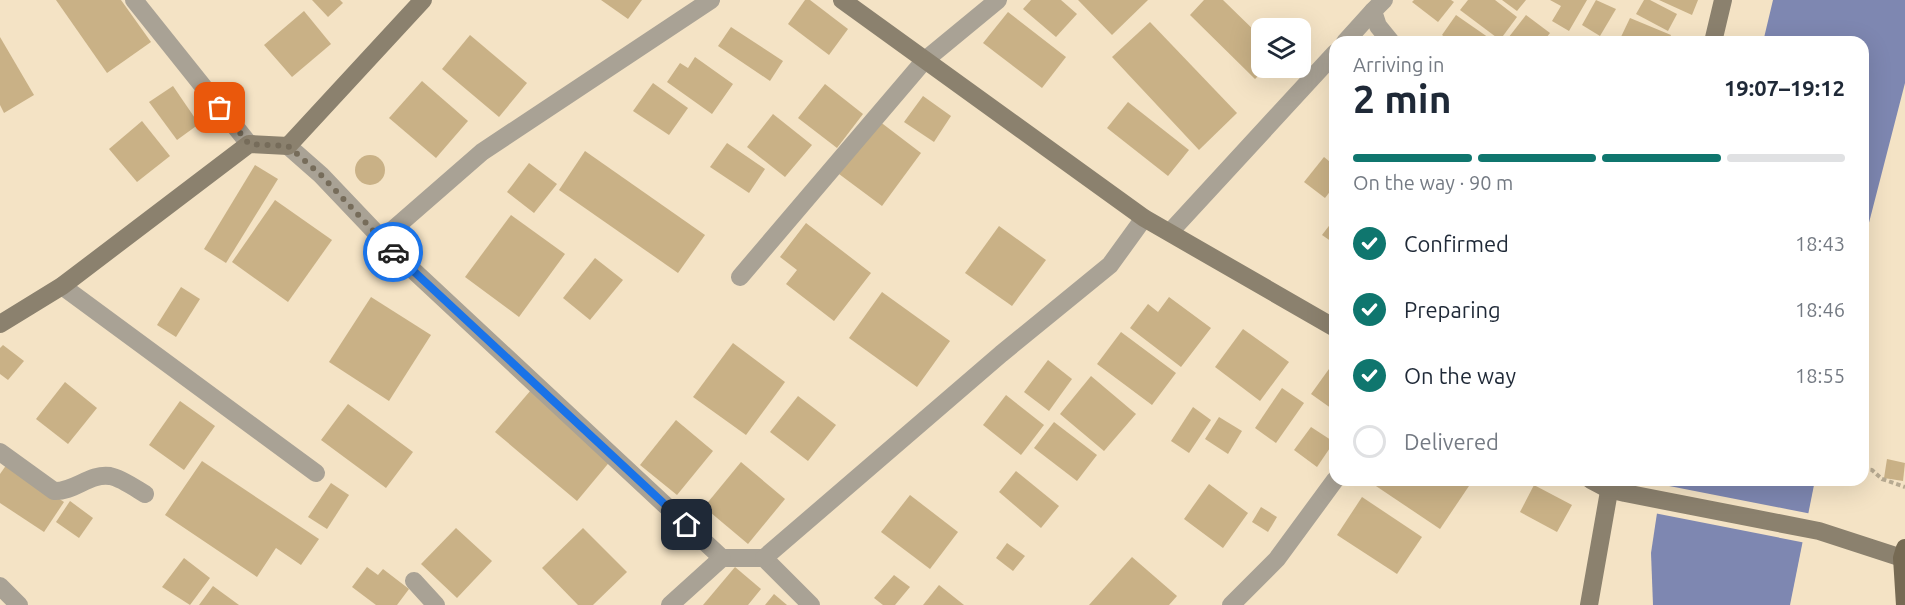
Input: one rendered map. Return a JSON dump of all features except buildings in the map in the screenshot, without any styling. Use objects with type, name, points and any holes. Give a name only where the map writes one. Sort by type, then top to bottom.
[{"type":"main road","points":[[0,324],[62,286],[249,144],[288,146],[423,0]]},
{"type":"main road","points":[[842,0],[1144,218],[1171,231],[1329,324]]},
{"type":"main road","points":[[1714,36],[1723,0]]},
{"type":"main road","points":[[1589,605],[1615,488],[1819,531],[1904,555],[1905,605]]},
{"type":"street","points":[[134,0],[249,144]]},
{"type":"street","points":[[381,240],[482,152],[711,0]]},
{"type":"street","points":[[740,277],[924,61],[998,0]]},
{"type":"street","points":[[1350,36],[1378,6]]},
{"type":"street","points":[[1378,6],[1378,26],[1386,36]]},
{"type":"street","points":[[1171,231],[1329,60]]},
{"type":"street","points":[[288,146],[321,175],[381,240],[722,558]]},
{"type":"street","points":[[670,605],[722,558],[764,558],[1001,354],[1110,265],[1144,218]]},
{"type":"street","points":[[62,286],[316,473]]},
{"type":"street","points":[[0,452],[54,491],[65,491],[99,476],[112,476],[145,494]]},
{"type":"street","points":[[1231,605],[1277,559],[1331,486]]},
{"type":"street","points":[[764,558],[811,605]]},
{"type":"street","points":[[414,581],[436,605]]},
{"type":"street","points":[[0,586],[19,605]]},
{"type":"path","points":[[1869,470],[1882,479],[1905,487]]},
{"type":"water","points":[[1773,0],[1905,0],[1905,83],[1869,223],[1869,36],[1764,36]]},
{"type":"water","points":[[1661,486],[1814,486],[1790,605],[1653,605],[1651,553]]},
{"type":"pier","points":[[1659,486],[1669,486],[1812,514],[1806,543],[1654,513]]},
{"type":"way so far","points":[[220,108],[249,144],[288,146],[321,175],[393,252]]},
{"type":"route","points":[[393,252],[687,525]]}]
